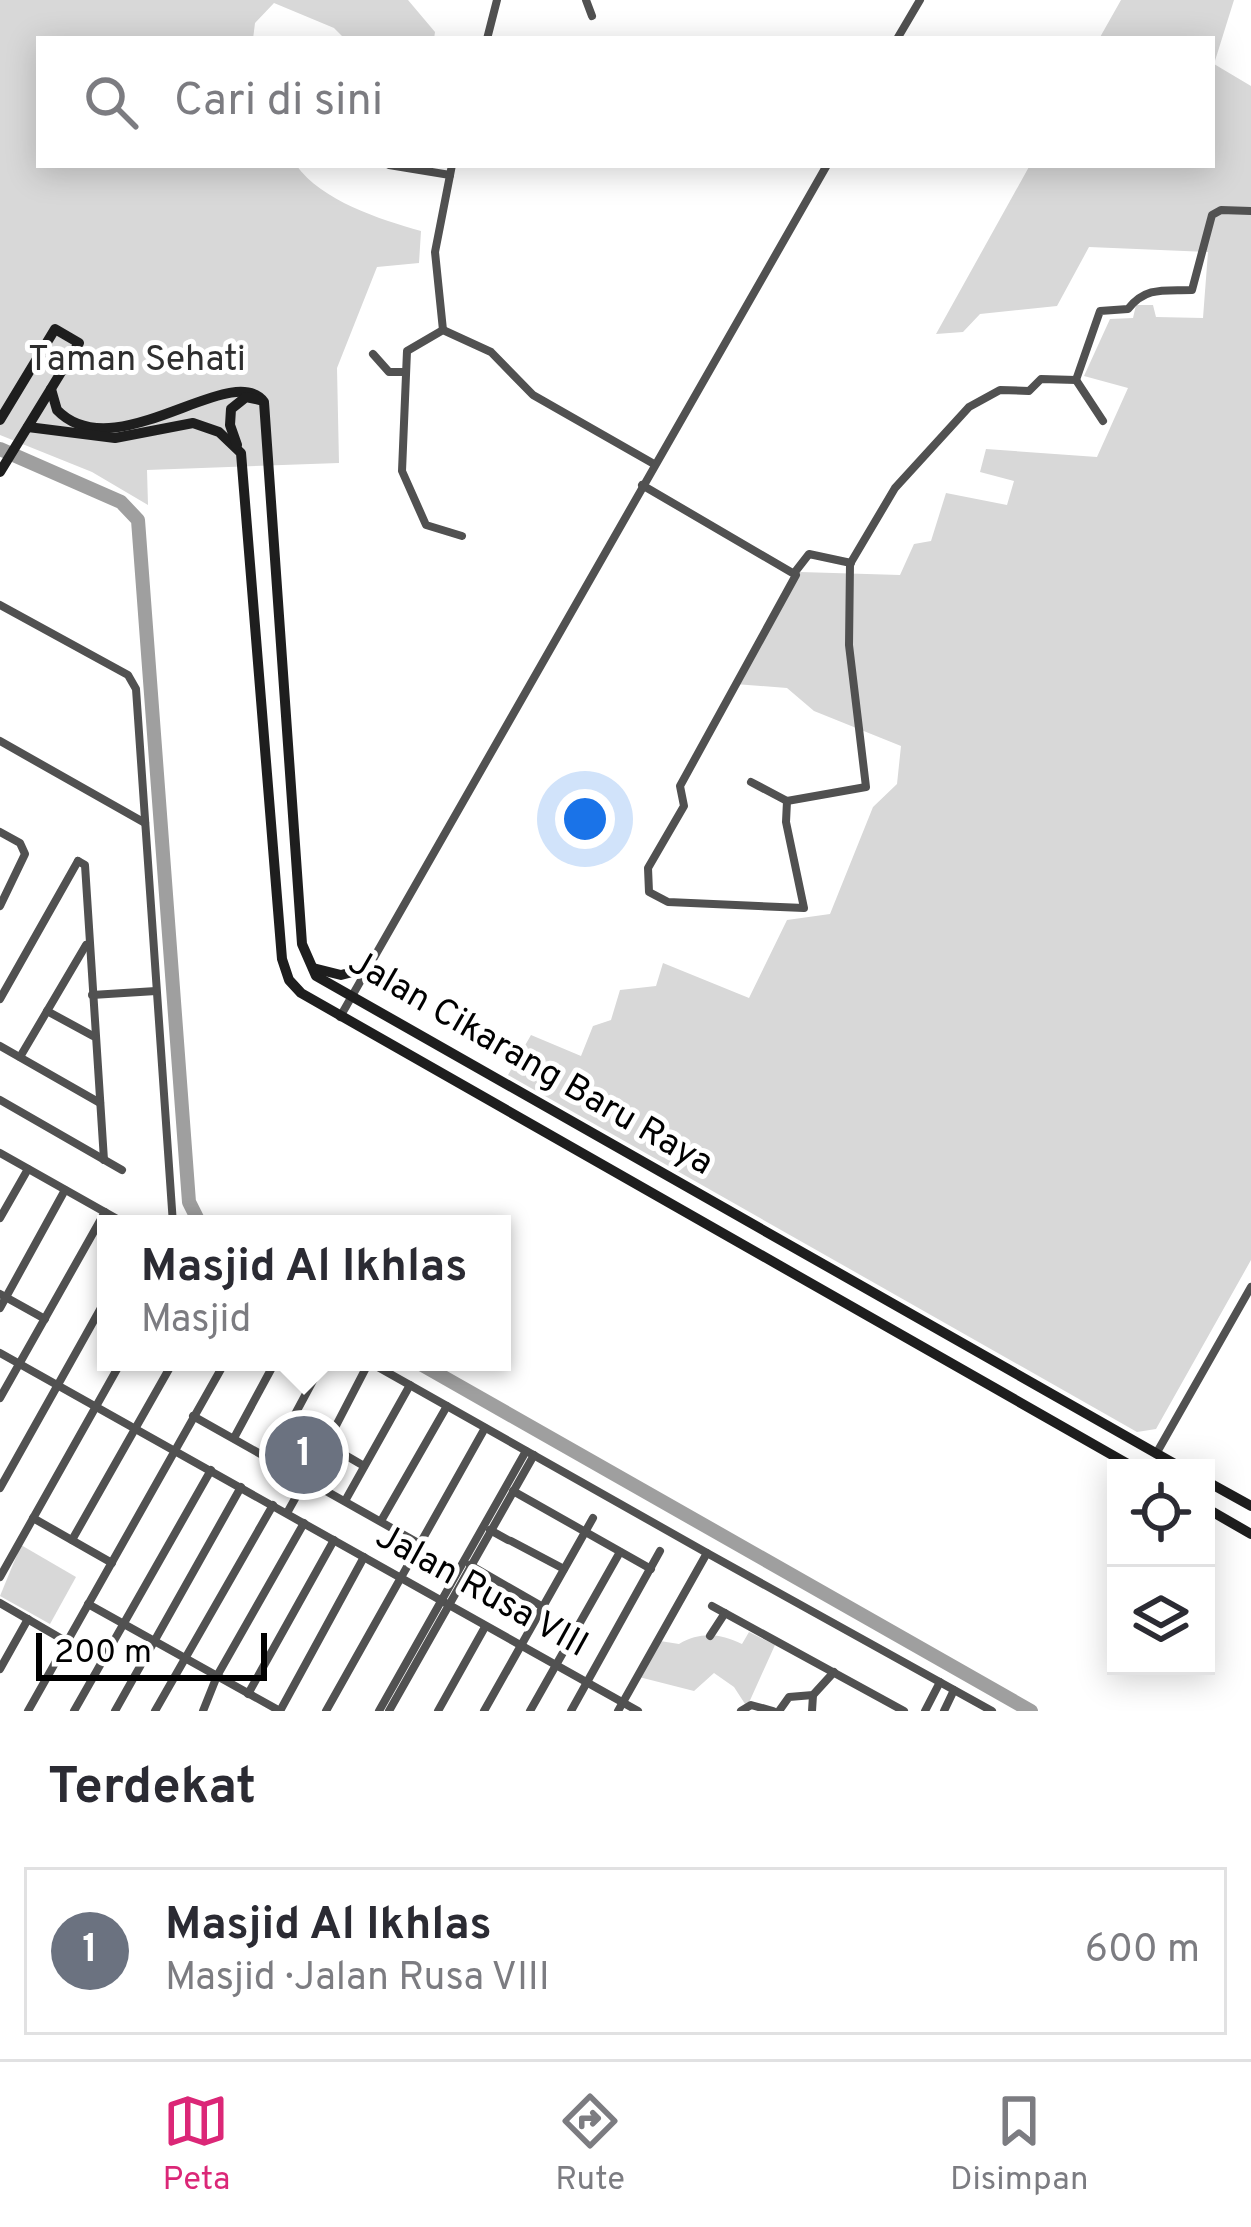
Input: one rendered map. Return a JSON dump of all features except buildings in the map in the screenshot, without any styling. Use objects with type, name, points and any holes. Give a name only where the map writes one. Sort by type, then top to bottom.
[{"type":"main road","points":[[0,472],[79,343],[55,328],[1,417]]},
{"type":"main road","points":[[51,389],[57,410],[84,427],[145,422],[235,388],[251,389],[264,402]]},
{"type":"main road","name":"Jalan Cikarang Baru Raya","points":[[1119,1459],[340,1017],[289,980],[282,959],[241,453],[230,425],[231,409],[246,397],[264,402],[302,944],[310,967],[323,983],[1165,1459]]},
{"type":"main road","points":[[25,432],[115,438],[193,423],[219,432],[241,453]]},
{"type":"main road","points":[[310,967],[341,975],[372,967]]},
{"type":"main road","points":[[913,1342],[922,1322]]},
{"type":"main road","points":[[1215,1486],[1251,1507]]},
{"type":"main road","points":[[1215,1513],[1251,1534]]},
{"type":"street","points":[[488,36],[497,0]]},
{"type":"street","points":[[586,0],[592,16]]},
{"type":"street","points":[[900,36],[920,0]]},
{"type":"street","points":[[340,1017],[824,168]]},
{"type":"street","points":[[443,330],[435,252],[451,170]]},
{"type":"street","points":[[1076,380],[1100,311],[1128,309],[1140,294],[1192,290],[1212,215],[1221,210],[1251,212]]},
{"type":"street","points":[[462,536],[426,525],[404,478],[404,372],[411,345],[443,330],[491,352],[533,395],[655,464]]},
{"type":"street","points":[[373,354],[388,372],[404,372]]},
{"type":"street","points":[[751,782],[787,801],[858,793],[866,787],[849,645],[850,563],[895,488],[969,407],[1000,390],[1029,391],[1042,379],[1076,380]]},
{"type":"street","points":[[1076,380],[1103,421]]},
{"type":"street","points":[[642,484],[796,572]]},
{"type":"street","points":[[787,801],[804,908],[685,904],[649,892],[648,868],[684,806],[680,786],[796,572],[809,554],[850,563]]},
{"type":"street","points":[[0,604],[134,681],[172,1215]]},
{"type":"street","points":[[0,741],[145,823]]},
{"type":"street","points":[[0,832],[20,843],[25,854],[0,907]]},
{"type":"street","points":[[0,1000],[80,860],[104,1160]]},
{"type":"street","points":[[20,1058],[88,942]]},
{"type":"street","points":[[92,995],[156,991]]},
{"type":"street","points":[[47,1011],[95,1036]]},
{"type":"street","points":[[0,1046],[100,1103]]},
{"type":"street","points":[[0,1100],[122,1170]]},
{"type":"street","points":[[0,1153],[110,1215]]},
{"type":"street","points":[[0,1219],[28,1169]]},
{"type":"street","points":[[0,1308],[65,1190]]},
{"type":"street","points":[[0,1399],[97,1226]]},
{"type":"street","points":[[1156,1454],[1251,1287]]},
{"type":"street","points":[[3,1296],[45,1319]]},
{"type":"street","points":[[0,1488],[97,1314]]},
{"type":"street","name":"Jalan Rusa VIII","points":[[0,1353],[587,1683],[620,1706],[638,1711]]},
{"type":"street","points":[[0,1577],[116,1371]]},
{"type":"street","points":[[72,1540],[168,1371]]},
{"type":"street","points":[[28,1711],[220,1371]]},
{"type":"street","points":[[233,1438],[270,1371]]},
{"type":"street","points":[[271,1459],[318,1371]]},
{"type":"street","points":[[326,1445],[364,1371]]},
{"type":"street","points":[[385,1371],[992,1711]]},
{"type":"street","points":[[344,1501],[410,1385]]},
{"type":"street","points":[[381,1522],[447,1406]]},
{"type":"street","points":[[194,1416],[420,1544]]},
{"type":"street","points":[[290,1423],[364,1466]]},
{"type":"street","points":[[326,1711],[485,1428]]},
{"type":"street","points":[[388,1711],[443,1602],[470,1565],[530,1453]]},
{"type":"street","points":[[379,1711],[530,1453]]},
{"type":"street","points":[[74,1711],[211,1470]]},
{"type":"street","points":[[287,1514],[307,1479]]},
{"type":"street","points":[[115,1711],[241,1487]]},
{"type":"street","points":[[513,1491],[651,1569]]},
{"type":"street","points":[[484,1711],[606,1496]]},
{"type":"street","points":[[155,1711],[273,1505]]},
{"type":"street","points":[[33,1517],[112,1563]]},
{"type":"street","points":[[203,1711],[217,1676],[304,1523]]},
{"type":"street","points":[[490,1530],[565,1569]]},
{"type":"street","points":[[248,1694],[334,1540]]},
{"type":"street","points":[[530,1711],[620,1552]]},
{"type":"street","points":[[571,1711],[660,1552]]},
{"type":"street","points":[[620,1706],[707,1553]]},
{"type":"street","points":[[0,1554],[10,1559]]},
{"type":"street","points":[[88,1604],[280,1711],[364,1557]]},
{"type":"street","points":[[470,1565],[543,1607]]},
{"type":"street","points":[[0,1604],[67,1642]]},
{"type":"street","points":[[712,1606],[834,1672],[887,1707],[904,1711]]},
{"type":"street","points":[[710,1636],[725,1613]]},
{"type":"street","points":[[0,1669],[28,1619]]},
{"type":"street","points":[[438,1711],[485,1627]]},
{"type":"street","points":[[812,1711],[813,1695],[834,1672]]},
{"type":"street","points":[[925,1711],[940,1682]]},
{"type":"street","points":[[944,1711],[954,1690]]},
{"type":"street","points":[[742,1711],[751,1705],[776,1711],[789,1696],[813,1695]]},
{"type":"green space","name":"Taman Sehati","points":[[0,0],[408,0],[434,36],[342,36],[334,28],[274,3],[255,23],[253,36],[36,36],[36,168],[299,168],[336,199],[421,231],[419,263],[377,267],[337,368],[339,463],[147,470],[148,505],[92,472],[0,435]]},
{"type":"green space","points":[[1121,0],[1234,0],[1215,61],[1215,36],[1101,36]]},
{"type":"green space","points":[[1215,65],[1251,86],[1251,1260],[1156,1429],[1137,1432],[508,1075],[531,1035],[581,1056],[593,1026],[611,1020],[620,990],[656,986],[663,963],[749,998],[787,920],[830,914],[873,807],[897,784],[901,746],[814,711],[787,688],[735,684],[800,572],[900,575],[914,544],[931,541],[946,493],[1007,505],[1014,481],[980,472],[986,449],[1097,457],[1128,388],[1084,376],[1110,319],[1133,318],[1136,305],[1153,305],[1156,317],[1203,318],[1208,252],[1089,247],[1057,306],[980,314],[963,332],[936,334],[1028,168],[1215,168]]},
{"type":"green space","points":[[21,1545],[76,1577],[50,1624],[0,1596]]},
{"type":"green space","points":[[749,1632],[775,1645],[747,1707],[734,1687],[714,1673],[694,1691],[639,1677],[660,1641],[679,1644],[710,1635],[742,1644]]},
{"type":"waterway","points":[[0,449],[121,502],[138,520],[189,1202],[196,1215]]},
{"type":"waterway","points":[[433,1371],[1031,1711]]},
{"type":"place","name":"Masjid Al Ikhlas","points":[[304,1455]]}]
